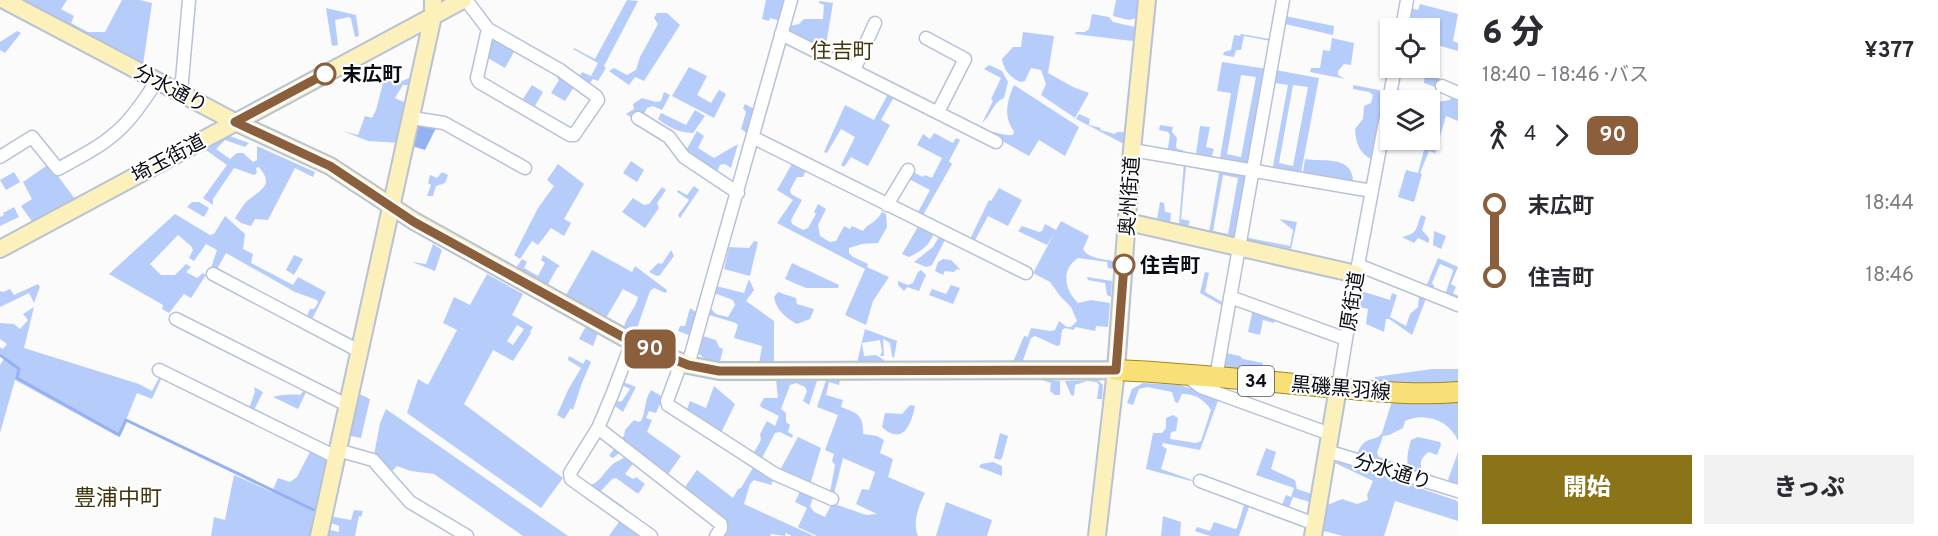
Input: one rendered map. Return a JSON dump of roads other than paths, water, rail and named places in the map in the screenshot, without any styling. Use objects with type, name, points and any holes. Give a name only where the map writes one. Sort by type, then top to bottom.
[{"type":"main road","name":"黒磯黒羽線","points":[[1116,370],[1396,393],[1458,392]]},
{"type":"street","points":[[181,92],[189,0]]},
{"type":"street","points":[[464,0],[488,29],[560,70],[596,96],[598,100],[574,135],[570,135],[479,82],[477,78],[488,29]]},
{"type":"street","name":"埼玉街道","points":[[0,249],[235,122],[433,8],[464,0]]},
{"type":"street","points":[[791,0],[738,193],[685,364],[667,401],[668,405],[775,474],[832,499]]},
{"type":"street","name":"奥州街道","points":[[1097,536],[1116,370],[1132,150],[1147,0]]},
{"type":"street","points":[[1216,377],[1283,0]]},
{"type":"street","points":[[1404,18],[1407,0]]},
{"type":"street","name":"分水通り","points":[[9,1],[235,122],[330,166],[390,207],[449,242],[632,342],[685,364],[719,371],[1116,370]]},
{"type":"street","points":[[319,536],[390,207],[412,118],[433,8]]},
{"type":"street","points":[[855,70],[874,23]]},
{"type":"street","points":[[781,34],[996,142]]},
{"type":"street","points":[[926,38],[965,59],[938,112]]},
{"type":"street","name":"原街道","points":[[1314,530],[1357,270],[1393,78]]},
{"type":"street","points":[[0,157],[32,136],[58,169],[97,148],[126,124],[158,80]]},
{"type":"street","points":[[1442,86],[1458,93]]},
{"type":"street","points":[[412,118],[444,123],[525,168]]},
{"type":"street","points":[[638,118],[669,137],[684,156],[738,193]]},
{"type":"street","points":[[754,138],[1026,273]]},
{"type":"street","points":[[1132,150],[1372,191]]},
{"type":"street","points":[[887,205],[908,170]]},
{"type":"street","points":[[1128,222],[1357,270],[1458,304]]},
{"type":"street","points":[[213,274],[359,351]]},
{"type":"street","points":[[1230,297],[1346,339]]},
{"type":"street","points":[[176,320],[347,405]]},
{"type":"street","points":[[632,342],[598,428],[570,473],[571,479],[651,536]]},
{"type":"street","points":[[159,370],[336,454],[373,460],[410,502],[467,536]]},
{"type":"street","points":[[1183,374],[1201,387],[1330,434]]},
{"type":"street","points":[[598,428],[721,524],[721,529],[716,536]]},
{"type":"street","name":"分水通り","points":[[1327,451],[1458,491]]},
{"type":"street","points":[[1200,481],[1314,530]]},
{"type":"waterway","points":[[0,355],[19,369],[17,378],[119,435],[126,420],[316,511]]},
{"type":"place","name":"末広町","points":[[325,74]]},
{"type":"place","name":"住吉町","points":[[1124,265]]},
{"type":"district","name":"住吉町","points":[[842,51]]},
{"type":"district","name":"豊浦中町","points":[[118,497]]}]
